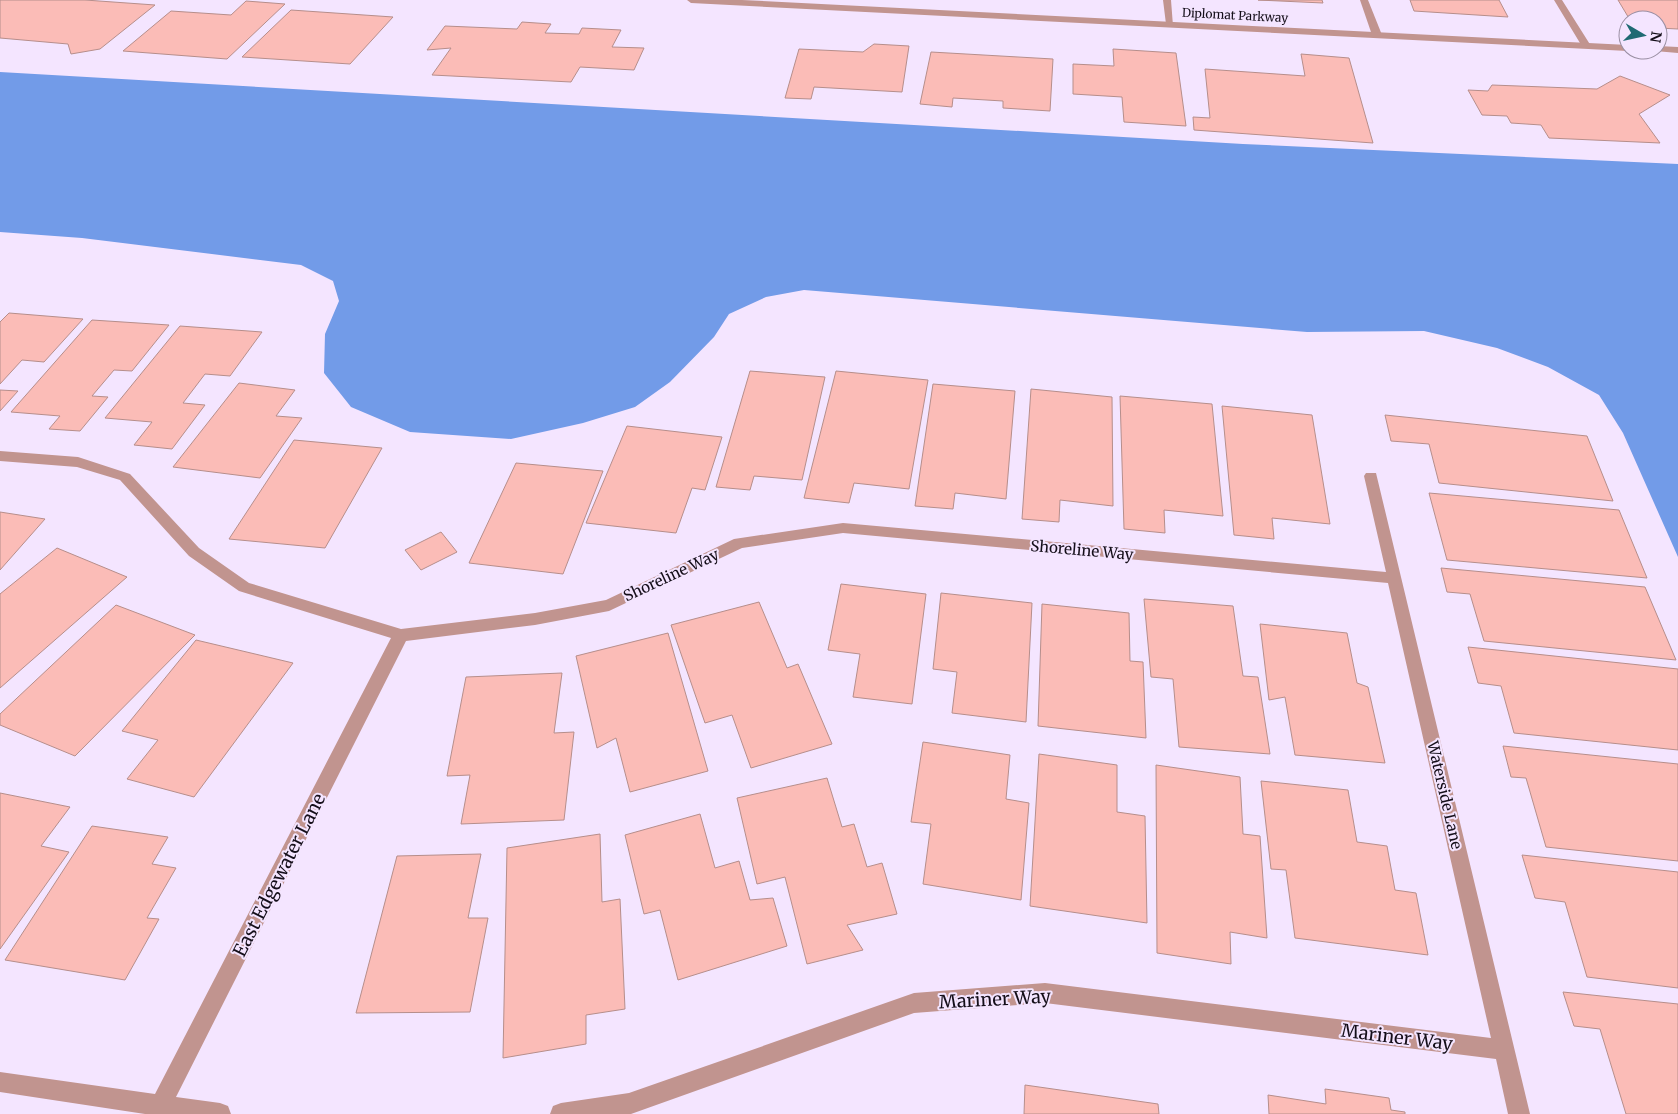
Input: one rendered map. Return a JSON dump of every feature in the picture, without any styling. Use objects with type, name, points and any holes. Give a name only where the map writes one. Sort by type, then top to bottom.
[{"type":"street","name":"Diplomat Parkway","points":[[691,0],[1618,48]]},
{"type":"street","points":[[1167,0],[1170,24]]},
{"type":"street","points":[[1364,0],[1377,35]]},
{"type":"street","points":[[1558,0],[1586,46]]},
{"type":"street","name":"Shoreline Way","points":[[0,456],[78,462],[125,477],[194,552],[244,587],[401,635],[535,619],[610,605],[739,543],[843,528],[1394,578]]},
{"type":"street","name":"Waterside Lane","points":[[1371,476],[1519,1114]]},
{"type":"street","name":"East Edgewater Lane","points":[[158,1110],[401,635]]},
{"type":"street","name":"Mariner Way","points":[[561,1114],[629,1104],[914,1003],[1036,994],[1504,1050]]},
{"type":"street","points":[[0,1082],[158,1110],[220,1114]]},
{"type":"water","points":[[0,72],[1243,144],[1678,164],[1678,557],[1623,433],[1599,395],[1548,367],[1497,348],[1424,331],[1307,332],[804,290],[766,297],[729,314],[714,337],[670,382],[635,407],[583,423],[511,439],[410,432],[351,407],[324,373],[325,334],[339,301],[333,281],[301,265],[82,238],[0,232]]},
{"type":"building","points":[[0,0],[85,0],[155,5],[100,49],[71,54],[68,44],[0,38]]},
{"type":"building","points":[[1258,0],[1322,0],[1323,3]]},
{"type":"building","points":[[1410,0],[1499,0],[1508,17],[1414,11]]},
{"type":"building","points":[[1618,0],[1678,0],[1678,29],[1668,28],[1668,10],[1624,10]]},
{"type":"building","points":[[246,1],[285,4],[227,59],[123,51],[171,11],[231,15]]},
{"type":"building","points":[[291,10],[393,17],[350,64],[242,57]]},
{"type":"building","points":[[522,22],[551,24],[545,33],[579,34],[582,28],[621,30],[612,47],[644,48],[634,70],[580,67],[571,82],[432,75],[451,48],[427,50],[445,26],[517,29]]},
{"type":"building","points":[[874,44],[909,46],[902,92],[814,87],[811,99],[785,98],[799,49],[863,52]]},
{"type":"building","points":[[1113,49],[1176,53],[1186,126],[1124,122],[1122,97],[1073,94],[1073,64],[1114,66]]},
{"type":"building","points":[[931,52],[1053,59],[1050,111],[1003,108],[1003,101],[953,98],[952,107],[920,104]]},
{"type":"building","points":[[1301,54],[1349,58],[1373,143],[1194,130],[1193,117],[1210,118],[1205,69],[1305,76]]},
{"type":"building","points":[[1620,76],[1670,95],[1639,114],[1660,143],[1549,138],[1541,125],[1511,123],[1507,116],[1482,115],[1468,90],[1488,91],[1492,85],[1597,89]]},
{"type":"building","points":[[9,313],[83,319],[44,362],[22,360],[0,384],[0,322]]},
{"type":"building","points":[[92,320],[169,325],[132,371],[114,370],[92,396],[108,397],[80,431],[49,429],[60,416],[11,412]]},
{"type":"building","points":[[180,326],[262,332],[230,376],[205,374],[183,403],[205,405],[172,449],[134,445],[152,422],[105,418]]},
{"type":"building","points":[[750,371],[825,377],[802,480],[754,476],[750,490],[716,487]]},
{"type":"building","points":[[836,371],[928,380],[909,489],[854,483],[849,503],[804,498]]},
{"type":"building","points":[[239,383],[295,390],[276,416],[302,418],[260,478],[173,467]]},
{"type":"building","points":[[933,384],[1015,391],[1006,499],[955,493],[953,509],[915,506]]},
{"type":"building","points":[[1031,389],[1112,397],[1113,506],[1060,500],[1059,522],[1022,519]]},
{"type":"building","points":[[0,390],[18,391],[0,411]]},
{"type":"building","points":[[1120,396],[1212,404],[1223,516],[1164,510],[1165,533],[1124,529]]},
{"type":"building","points":[[1222,406],[1312,415],[1330,524],[1272,518],[1274,539],[1234,535]]},
{"type":"building","points":[[1385,415],[1587,436],[1613,501],[1439,483],[1429,444],[1391,441]]},
{"type":"building","points":[[627,426],[722,437],[705,490],[692,488],[676,533],[586,523]]},
{"type":"building","points":[[294,440],[382,448],[325,548],[229,539]]},
{"type":"building","points":[[516,463],[603,471],[563,574],[469,563]]},
{"type":"building","points":[[1429,493],[1619,510],[1647,578],[1447,560]]},
{"type":"building","points":[[0,512],[45,519],[0,570]]},
{"type":"building","points":[[441,532],[457,552],[421,570],[405,550]]},
{"type":"building","points":[[57,548],[127,577],[0,688],[0,594]]},
{"type":"building","points":[[1441,568],[1645,587],[1676,660],[1484,641],[1470,594],[1447,592]]},
{"type":"building","points":[[841,584],[926,594],[912,704],[853,697],[860,654],[828,650]]},
{"type":"building","points":[[941,593],[1032,603],[1026,722],[952,713],[957,672],[933,669]]},
{"type":"building","points":[[1144,599],[1233,606],[1243,676],[1258,677],[1270,754],[1179,747],[1173,679],[1151,677]]},
{"type":"building","points":[[759,602],[787,668],[798,664],[832,744],[751,768],[732,715],[705,723],[671,625]]},
{"type":"building","points":[[1042,604],[1129,613],[1130,661],[1143,662],[1146,738],[1038,726]]},
{"type":"building","points":[[116,605],[195,635],[75,756],[0,725],[0,714]]},
{"type":"building","points":[[1260,624],[1347,633],[1357,683],[1368,687],[1385,763],[1295,755],[1285,697],[1269,700]]},
{"type":"building","points":[[668,633],[708,771],[630,792],[616,738],[597,748],[576,656]]},
{"type":"building","points":[[196,640],[293,663],[194,797],[127,779],[158,740],[122,731]]},
{"type":"building","points":[[1468,647],[1678,669],[1678,750],[1514,733],[1501,686],[1478,683]]},
{"type":"building","points":[[562,673],[554,733],[574,732],[564,820],[461,824],[470,775],[447,776],[466,677]]},
{"type":"building","points":[[923,742],[1010,755],[1006,799],[1029,803],[1021,900],[923,884],[931,824],[911,822]]},
{"type":"building","points":[[1503,746],[1678,764],[1678,861],[1546,847],[1526,778],[1511,777]]},
{"type":"building","points":[[1039,754],[1117,765],[1117,812],[1145,816],[1147,923],[1030,906]]},
{"type":"building","points":[[1156,765],[1240,777],[1243,834],[1260,836],[1267,938],[1230,932],[1231,964],[1157,953]]},
{"type":"building","points":[[827,778],[842,827],[854,824],[867,867],[882,863],[897,914],[847,925],[863,950],[807,964],[785,877],[757,884],[737,798]]},
{"type":"building","points":[[1261,781],[1348,790],[1357,842],[1387,846],[1395,890],[1416,893],[1428,955],[1295,938],[1286,870],[1271,869]]},
{"type":"building","points":[[0,793],[70,807],[41,846],[69,852],[0,949]]},
{"type":"building","points":[[700,814],[715,868],[739,861],[750,900],[773,898],[787,946],[678,980],[660,910],[644,914],[625,835]]},
{"type":"building","points":[[92,826],[168,837],[152,864],[176,868],[147,918],[159,919],[125,980],[5,960]]},
{"type":"building","points":[[600,834],[602,902],[620,899],[625,1009],[586,1015],[586,1044],[503,1058],[507,848]]},
{"type":"building","points":[[481,854],[468,918],[488,918],[470,1012],[356,1013],[397,856]]},
{"type":"building","points":[[1522,855],[1678,872],[1678,988],[1587,977],[1565,902],[1535,898]]},
{"type":"building","points":[[1563,992],[1678,1004],[1678,1114],[1626,1114],[1600,1029],[1574,1026]]},
{"type":"building","points":[[1025,1085],[1158,1104],[1159,1114],[1024,1114]]},
{"type":"building","points":[[1325,1089],[1389,1098],[1391,1110],[1405,1112],[1405,1114],[1269,1114],[1268,1095],[1326,1104]]}]
